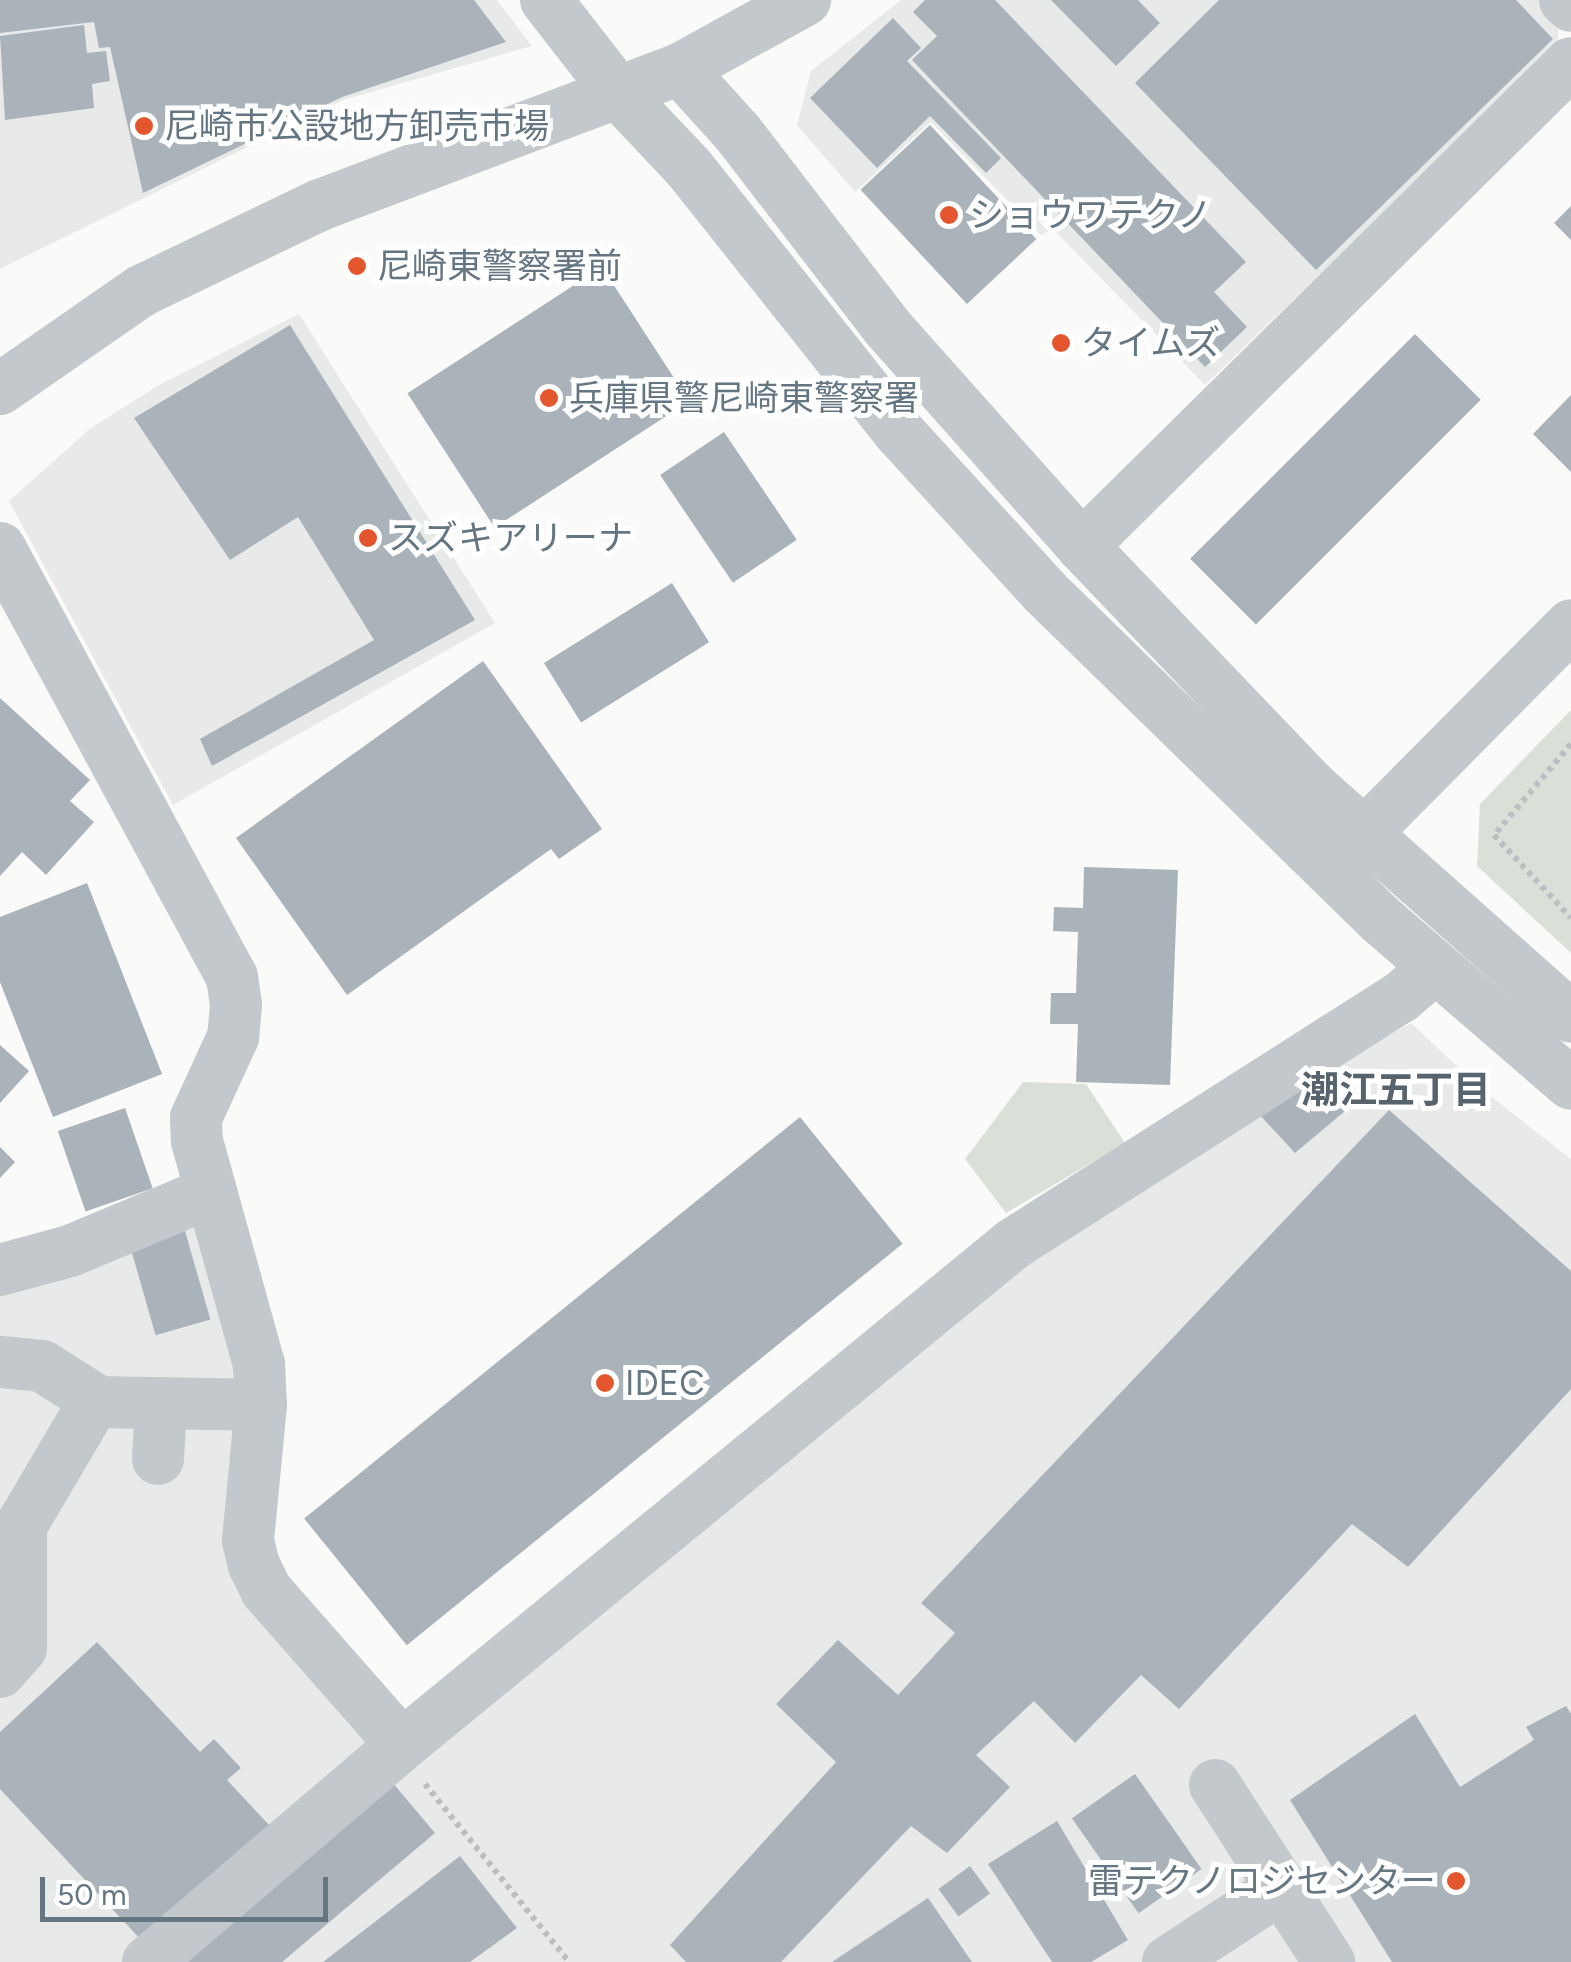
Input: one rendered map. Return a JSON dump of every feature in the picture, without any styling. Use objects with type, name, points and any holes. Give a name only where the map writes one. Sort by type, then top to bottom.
[{"type":"street","points":[[546,0],[620,95],[689,168],[899,432],[1045,592],[1329,870],[1435,968],[1571,1084]]},
{"type":"street","points":[[0,390],[141,291],[320,205],[559,112],[620,95],[680,68],[805,0]]},
{"type":"street","points":[[1565,0],[1571,6]]},
{"type":"street","points":[[1082,546],[1571,63]]},
{"type":"street","points":[[680,68],[737,132],[887,328],[1082,546],[1310,785],[1571,1018]]},
{"type":"street","points":[[0,548],[232,978],[236,1005],[232,1036],[196,1118],[197,1141],[259,1364],[261,1405],[248,1540],[266,1590],[400,1747]]},
{"type":"street","points":[[1329,870],[1571,625]]},
{"type":"street","points":[[148,1962],[400,1747],[1013,1244],[1401,997],[1435,968]]},
{"type":"street","points":[[0,1270],[70,1251],[212,1192]]},
{"type":"street","points":[[0,1362],[42,1366],[99,1402]]},
{"type":"street","points":[[0,1672],[22,1648],[21,1526],[94,1402],[261,1405]]},
{"type":"street","points":[[158,1459],[162,1404]]},
{"type":"street","points":[[1215,1785],[1328,1962]]},
{"type":"street","points":[[1168,1962],[1281,1888]]},
{"type":"path","points":[[1571,744],[1494,835],[1571,918]]},
{"type":"path","points":[[400,1747],[569,1962]]},
{"type":"shaded area","name":"尼崎市公設地方卸売市場","points":[[0,0],[497,0],[532,46],[343,100],[0,269]]},
{"type":"shaded area","points":[[901,0],[1541,0],[1559,18],[1558,45],[1205,385],[1053,229],[1041,235],[931,122],[855,192],[797,125],[811,71]]},
{"type":"shaded area","points":[[299,314],[495,623],[173,805],[9,501],[91,428],[159,385]]},
{"type":"shaded area","points":[[1571,710],[1571,953],[1477,866],[1480,804]]},
{"type":"shaded area","points":[[1411,1023],[1479,1087],[1571,1159],[1571,1962],[0,1962],[0,1270],[211,1192],[259,1364],[248,1540],[402,1744],[1013,1244]]},
{"type":"shaded area","points":[[1023,1082],[1086,1084],[1125,1143],[1006,1213],[965,1159]]},
{"type":"building","name":"尼崎市公設地方卸売市場","points":[[0,0],[474,0],[506,42],[342,97],[143,193],[110,47],[99,48],[94,22],[0,33]]},
{"type":"building","points":[[925,0],[995,0],[1246,262],[1214,292],[1247,327],[1205,367],[912,60],[937,36],[913,12]]},
{"type":"building","points":[[1051,0],[1138,0],[1160,23],[1116,66]]},
{"type":"building","points":[[1219,0],[1516,0],[1553,39],[1316,270],[1135,83]]},
{"type":"building","points":[[893,18],[921,48],[907,61],[1001,158],[986,173],[930,116],[877,168],[810,98]]},
{"type":"building","points":[[84,25],[87,53],[106,51],[110,81],[92,84],[94,108],[5,120],[0,36]]},
{"type":"building","name":"ショウワテクノ","points":[[930,125],[1036,239],[967,304],[861,190]]},
{"type":"building","points":[[1571,206],[1571,240],[1554,223]]},
{"type":"building","name":"兵庫県警尼崎東警察署","points":[[602,267],[689,401],[495,528],[407,393]]},
{"type":"building","name":"スズキアリーナ","points":[[290,325],[475,620],[212,766],[200,739],[374,640],[298,517],[230,560],[134,418]]},
{"type":"building","points":[[1415,334],[1481,400],[1256,625],[1190,559]]},
{"type":"building","points":[[1571,395],[1571,472],[1533,434]]},
{"type":"building","points":[[724,432],[797,540],[733,583],[660,475]]},
{"type":"building","points":[[672,583],[709,642],[581,722],[544,663]]},
{"type":"building","points":[[483,661],[602,829],[559,859],[551,849],[347,995],[236,838]]},
{"type":"building","points":[[0,698],[90,780],[70,801],[94,822],[46,875],[22,852],[0,876]]},
{"type":"building","points":[[1084,867],[1178,870],[1170,1085],[1076,1082],[1078,1024],[1050,1024],[1051,993],[1076,993],[1078,932],[1053,931],[1054,907],[1083,908]]},
{"type":"building","points":[[87,883],[162,1074],[53,1117],[0,982],[0,917]]},
{"type":"building","points":[[0,1045],[29,1071],[0,1103]]},
{"type":"building","points":[[1321,1069],[1351,1106],[1295,1153],[1256,1111]]},
{"type":"building","points":[[125,1108],[153,1188],[86,1211],[58,1131]]},
{"type":"building","points":[[1389,1110],[1571,1271],[1571,1389],[1408,1567],[1352,1524],[1179,1709],[1141,1675],[1075,1743],[1034,1701],[976,1755],[1010,1787],[947,1853],[911,1826],[781,1962],[686,1962],[670,1945],[836,1762],[776,1704],[838,1640],[898,1695],[955,1633],[921,1603]]},
{"type":"building","name":"IDEC","points":[[800,1117],[903,1244],[407,1645],[304,1519]]},
{"type":"building","points":[[0,1147],[15,1162],[0,1178]]},
{"type":"building","points":[[185,1231],[210,1319],[156,1335],[130,1247]]},
{"type":"building","points":[[97,1642],[200,1752],[214,1739],[241,1768],[227,1780],[270,1826],[144,1943],[0,1789],[0,1732]]},
{"type":"building","name":"雷テクノロジセンター","points":[[1566,1706],[1571,1714],[1571,1962],[1392,1962],[1290,1800],[1415,1714],[1460,1787],[1534,1740],[1526,1727]]},
{"type":"building","points":[[1135,1774],[1202,1869],[1138,1913],[1072,1818]]},
{"type":"building","points":[[391,1781],[435,1833],[282,1962],[175,1962]]},
{"type":"building","points":[[1057,1821],[1128,1940],[1091,1962],[1052,1962],[988,1864]]},
{"type":"building","points":[[460,1856],[517,1928],[470,1962],[323,1962]]},
{"type":"building","points":[[970,1866],[990,1894],[958,1916],[938,1889]]},
{"type":"building","points":[[928,1898],[972,1962],[832,1962]]},
{"type":"place","name":"尼崎市公設地方卸売市場","points":[[144,126]]},
{"type":"place","name":"ショウワテクノ","points":[[949,215]]},
{"type":"place","name":"尼崎東警察署前","points":[[357,266]]},
{"type":"place","name":"タイムズ","points":[[1061,343]]},
{"type":"place","name":"兵庫県警尼崎東警察署","points":[[549,398]]},
{"type":"place","name":"スズキアリーナ","points":[[368,538]]},
{"type":"place","name":"IDEC","points":[[605,1383]]},
{"type":"place","name":"雷テクノロジセンター","points":[[1456,1881]]},
{"type":"district","name":"潮江五丁目","points":[[1396,1091]]}]
